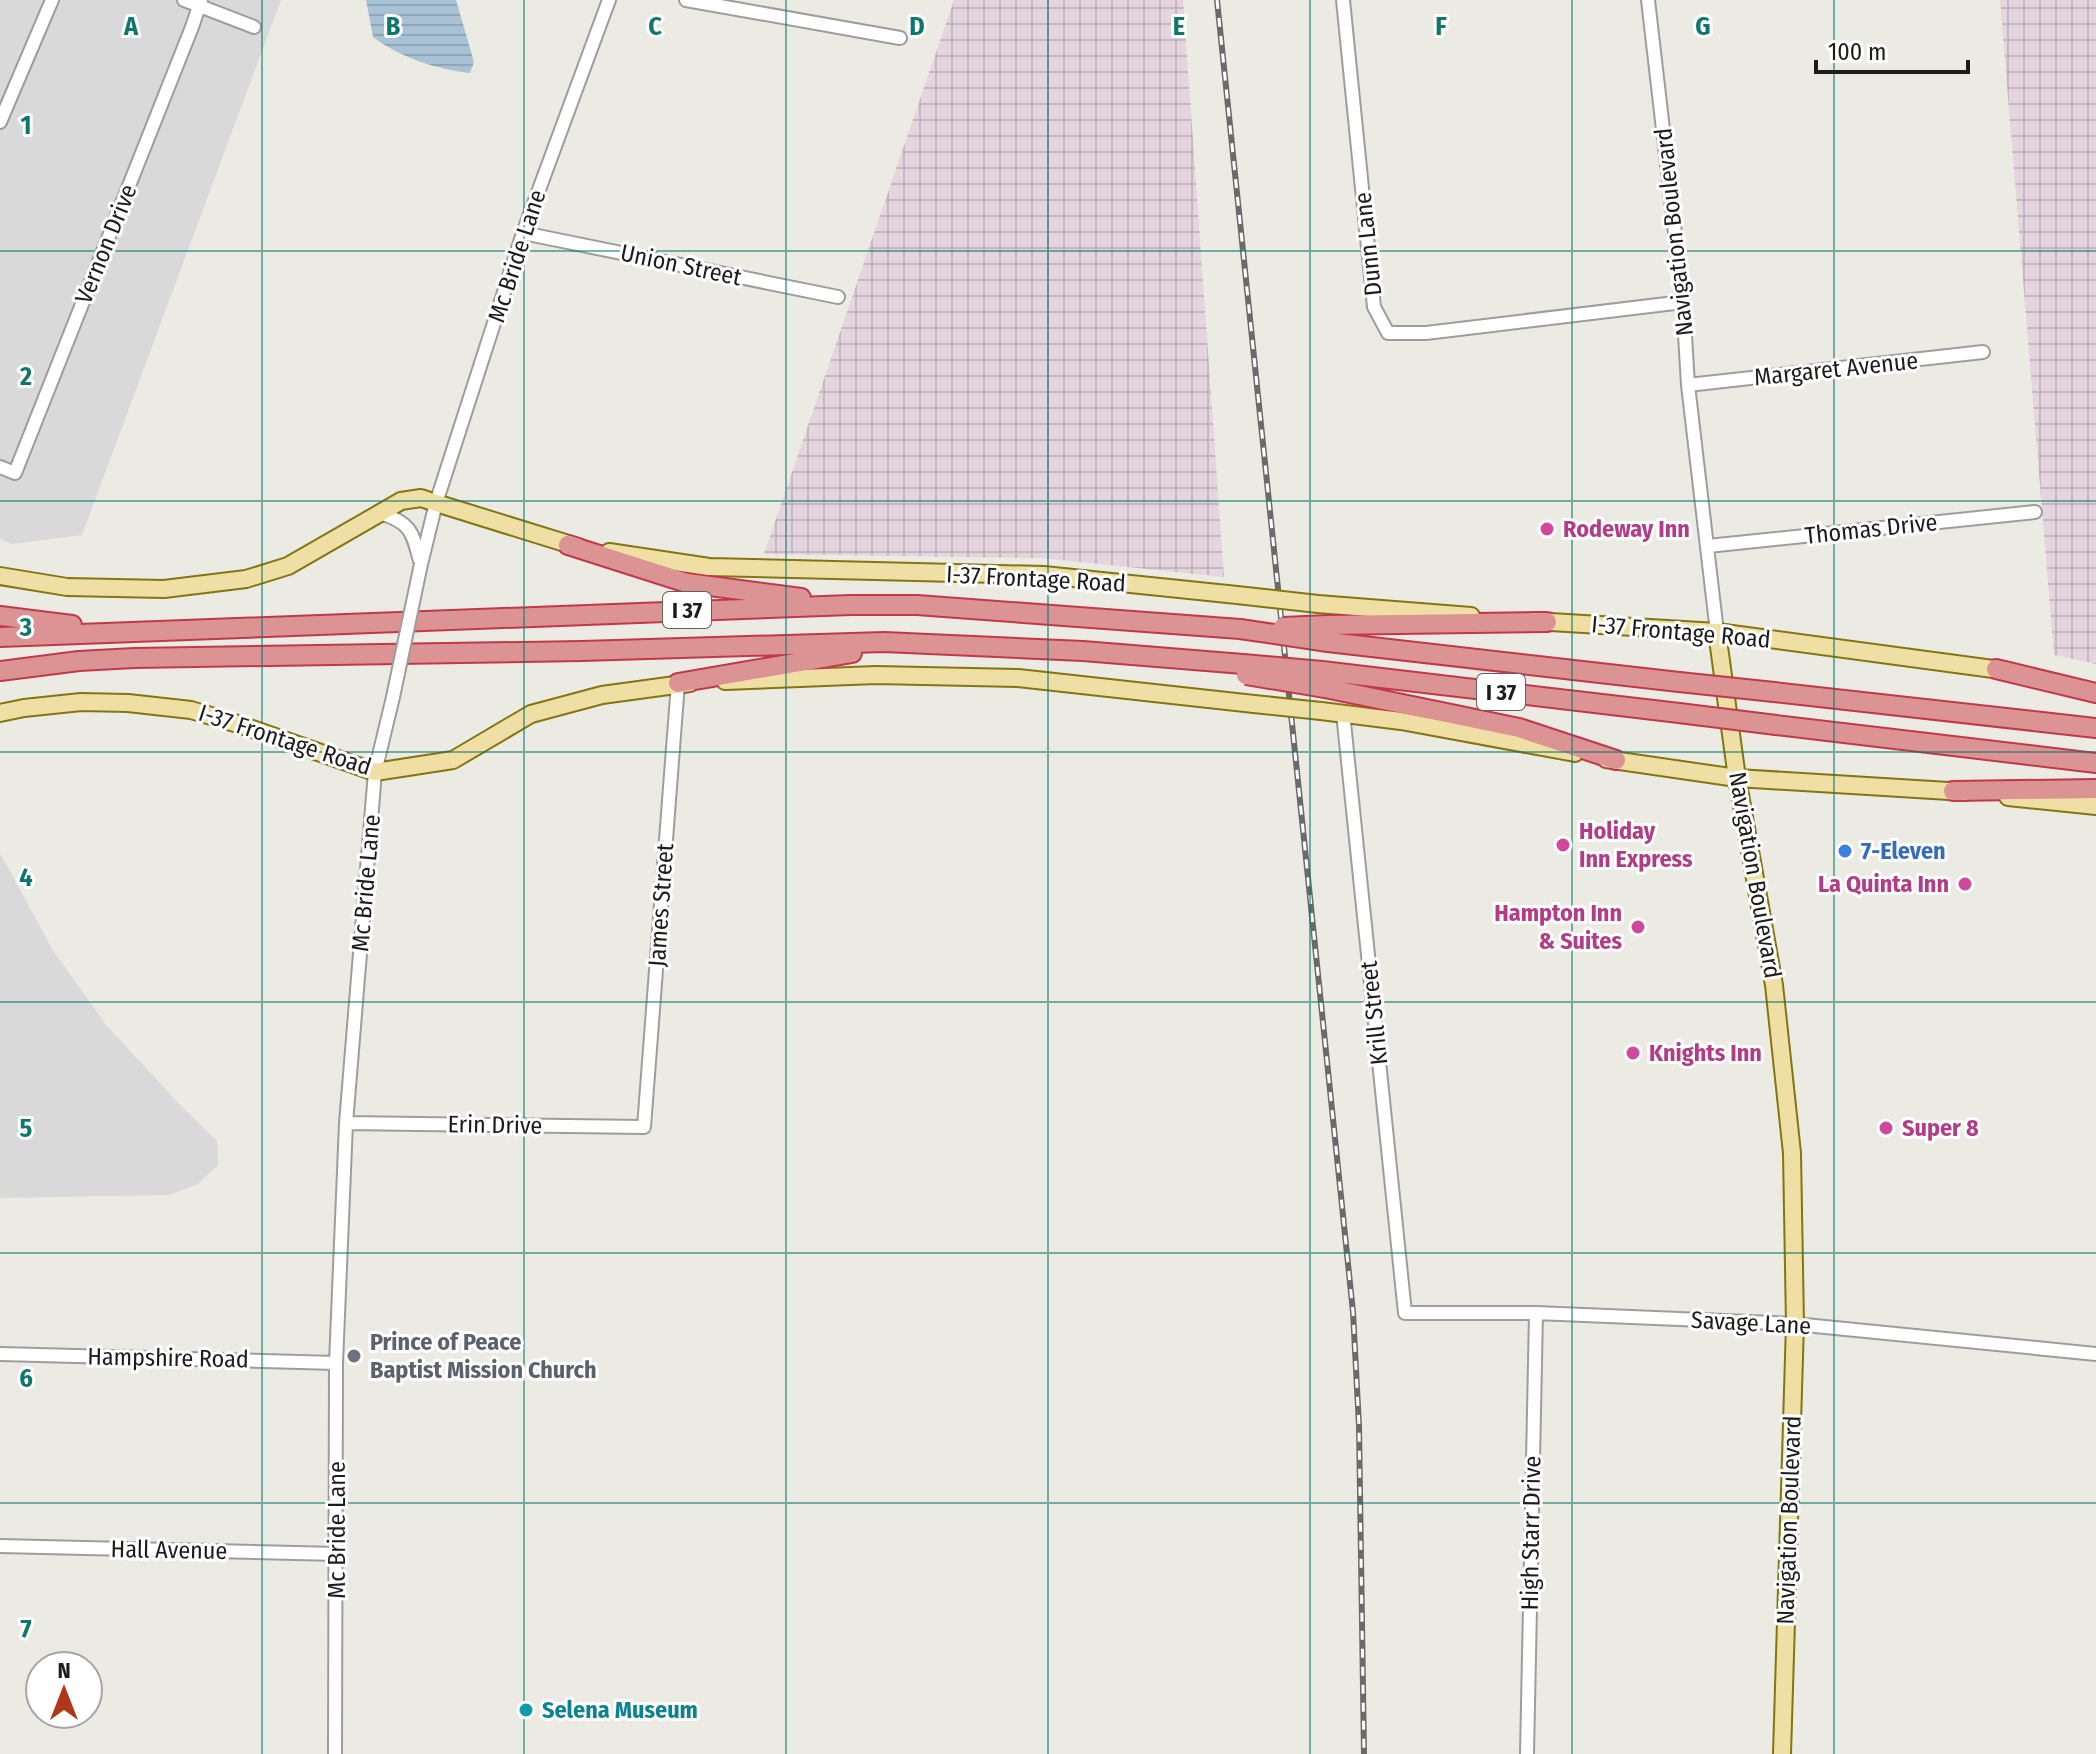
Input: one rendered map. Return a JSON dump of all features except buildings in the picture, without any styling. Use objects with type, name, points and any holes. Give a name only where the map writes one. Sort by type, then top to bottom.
[{"type":"highway","points":[[568,545],[687,583],[851,605]]},
{"type":"highway","name":"I 37","points":[[0,616],[135,631],[917,605],[1328,634],[1679,682],[2096,728]]},
{"type":"highway","points":[[1328,634],[1547,622]]},
{"type":"highway","points":[[0,637],[135,631]]},
{"type":"highway","name":"I 37","points":[[0,671],[134,658],[582,651],[884,642],[1155,656],[1244,670],[1679,713],[2096,763]]},
{"type":"highway","points":[[678,683],[847,653],[1019,648]]},
{"type":"highway","points":[[0,683],[105,668],[134,658]]},
{"type":"highway","points":[[1996,669],[2096,693]]},
{"type":"highway","points":[[1324,679],[1519,728],[1616,760]]},
{"type":"highway","points":[[1953,791],[2096,789]]},
{"type":"main road","name":"I-37 Frontage Road","points":[[0,576],[67,587],[164,589],[246,579],[288,566],[401,501],[412,498],[568,545],[709,567],[1044,575],[1318,604],[1717,632],[1996,669],[2096,686]]},
{"type":"main road","name":"Navigation Boulevard","points":[[1717,632],[1737,778],[1760,896],[1781,1039],[1792,1153],[1795,1324],[1782,1754]]},
{"type":"main road","name":"I-37 Frontage Road","points":[[0,713],[81,702],[128,703],[191,710],[375,772],[453,760],[531,714],[602,695],[678,683],[876,675],[1018,678],[1401,721],[1616,760],[1737,778],[1953,791],[2096,806]]},
{"type":"street","points":[[0,122],[52,0]]},
{"type":"street","points":[[184,0],[200,3],[254,27]]},
{"type":"street","name":"Mc Bride Lane","points":[[335,1754],[336,1363],[346,1123],[375,772],[436,503],[523,233],[609,0]]},
{"type":"street","points":[[686,0],[900,38]]},
{"type":"street","name":"Dunn Lane","points":[[1343,0],[1374,307],[1388,333],[1426,333],[1683,302]]},
{"type":"street","name":"Navigation Boulevard","points":[[1648,0],[1717,632]]},
{"type":"street","name":"Vernon Drive","points":[[0,467],[15,473],[200,3]]},
{"type":"street","name":"Union Street","points":[[523,233],[838,297]]},
{"type":"street","name":"Margaret Avenue","points":[[1688,385],[1983,352]]},
{"type":"street","name":"Thomas Drive","points":[[1708,546],[2035,512]]},
{"type":"street","points":[[380,513],[407,525],[421,564]]},
{"type":"street","name":"James Street","points":[[644,1127],[678,683]]},
{"type":"street","name":"Krill Street","points":[[1343,713],[1405,1313]]},
{"type":"street","name":"Erin Drive","points":[[346,1123],[644,1127]]},
{"type":"street","name":"Savage Lane","points":[[1405,1313],[1536,1313],[1795,1324],[2096,1354]]},
{"type":"street","name":"High Starr Drive","points":[[1527,1754],[1536,1313]]},
{"type":"street","name":"Hampshire Road","points":[[0,1354],[336,1363]]},
{"type":"street","name":"Hall Avenue","points":[[0,1546],[337,1554]]},
{"type":"shaded area","points":[[0,0],[281,0],[82,535],[12,544],[0,539]]},
{"type":"shaded area","points":[[954,0],[1183,0],[1224,577],[1042,558],[764,554]]},
{"type":"shaded area","points":[[2000,0],[2096,0],[2096,664],[2054,655]]},
{"type":"shaded area","points":[[0,853],[54,952],[107,1026],[217,1141],[218,1165],[198,1184],[169,1195],[0,1198]]},
{"type":"water","points":[[366,0],[456,0],[474,62],[470,73],[419,61],[373,37]]},
{"type":"railway","points":[[1217,0],[1353,1312],[1359,1426],[1364,1754]]},
{"type":"place","name":"Rodeway Inn","points":[[1547,529]]},
{"type":"place","name":"Holiday Inn Express","points":[[1563,845]]},
{"type":"place","name":"7-Eleven","points":[[1845,851]]},
{"type":"place","name":"La Quinta Inn","points":[[1965,884]]},
{"type":"place","name":"Hampton Inn & Suites","points":[[1638,927]]},
{"type":"place","name":"Knights Inn","points":[[1633,1053]]},
{"type":"place","name":"Super 8","points":[[1886,1128]]},
{"type":"place","name":"Prince of Peace Baptist Mission Church","points":[[354,1356]]},
{"type":"place","name":"Selena Museum","points":[[526,1710]]}]
